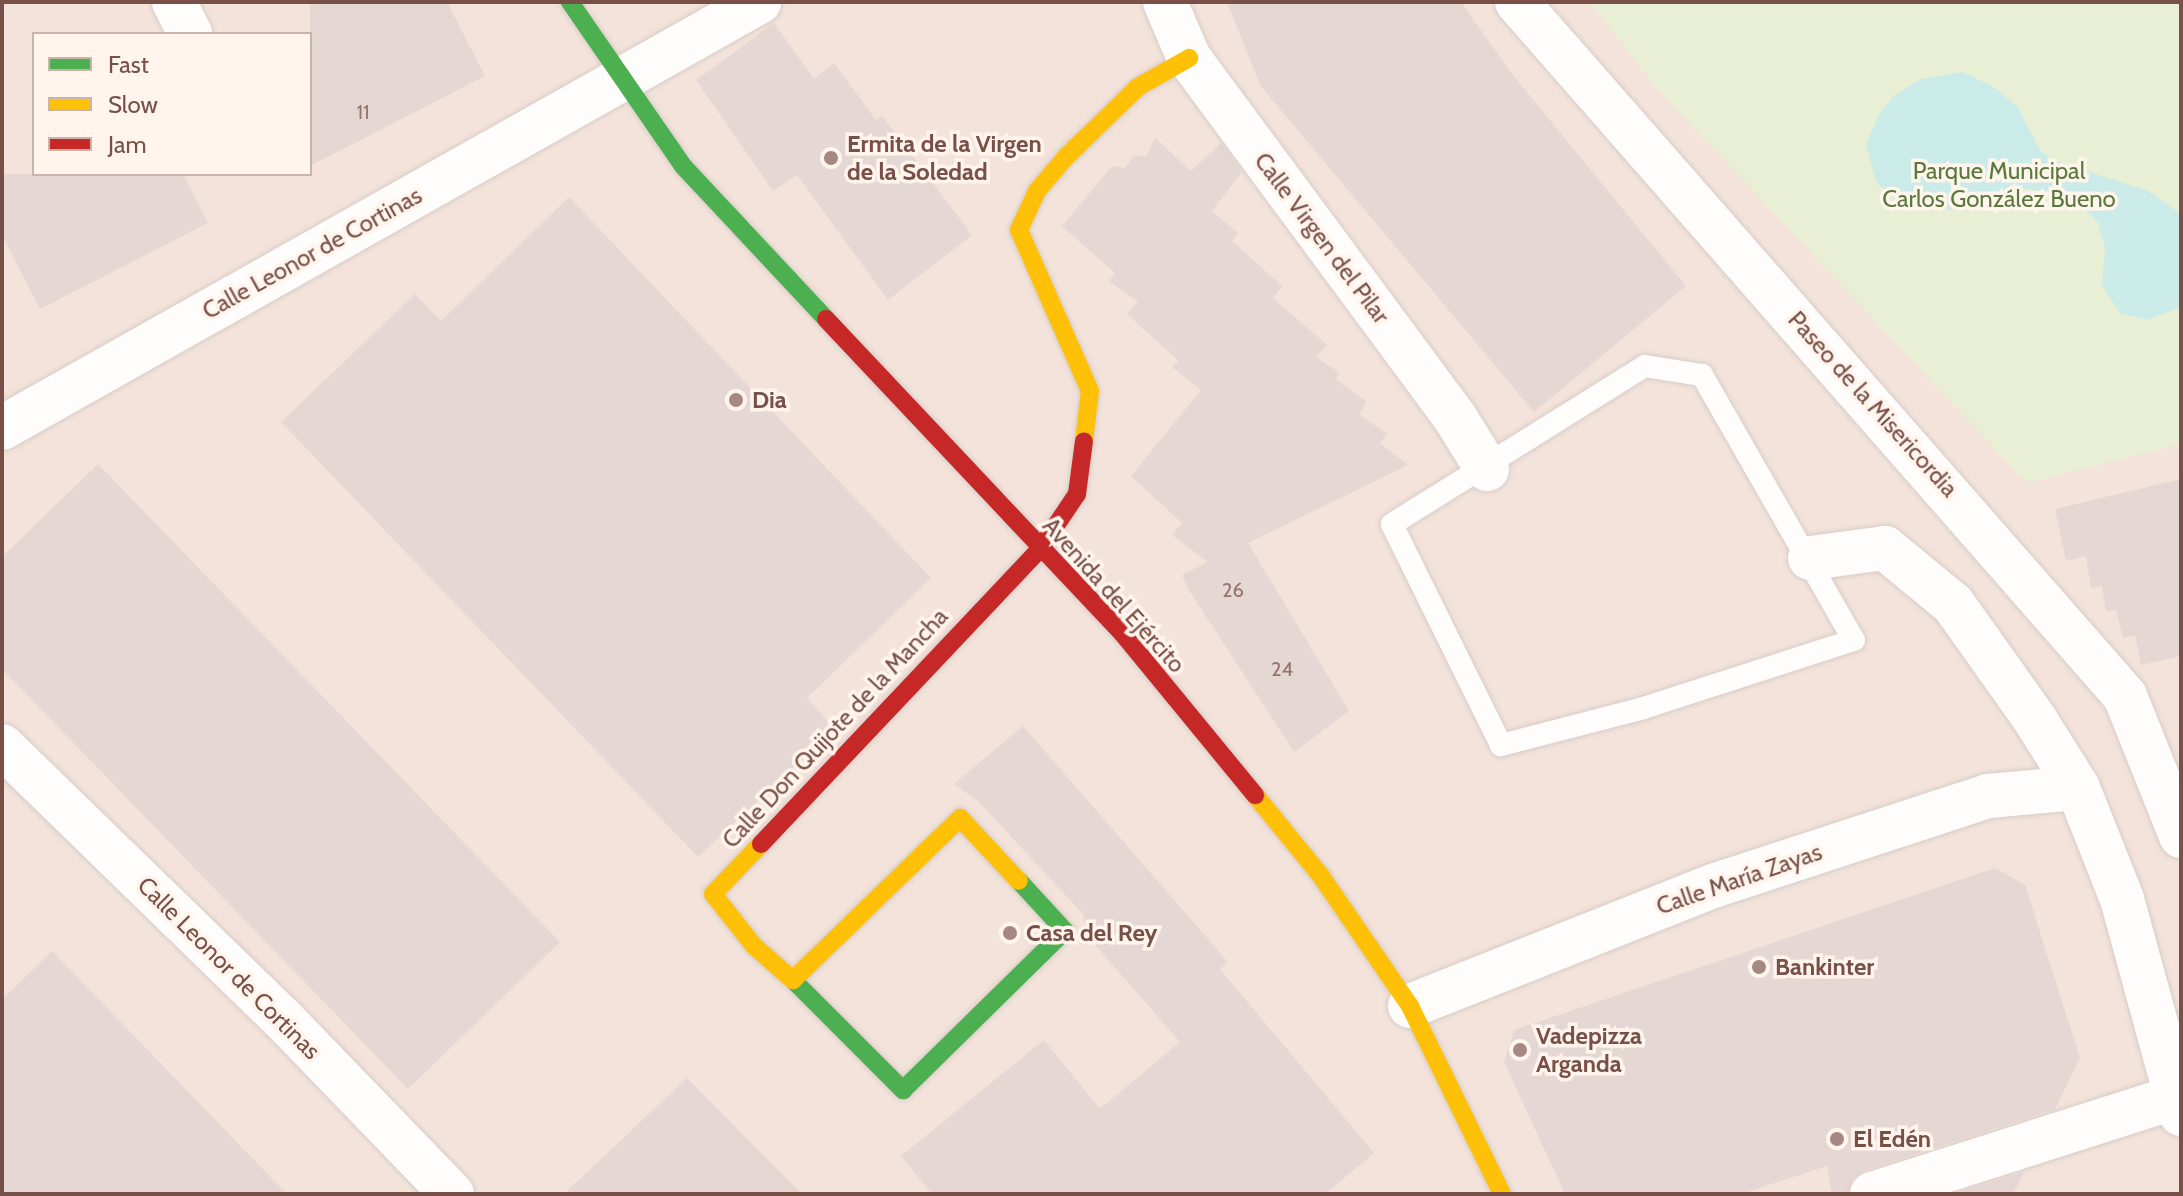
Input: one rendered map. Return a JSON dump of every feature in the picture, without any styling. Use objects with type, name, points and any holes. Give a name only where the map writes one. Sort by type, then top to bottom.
[{"type":"street","points":[[174,2],[189,32]]},
{"type":"street","name":"Avenida del Ejército","points":[[570,2],[683,166],[1122,633],[1311,864],[1410,1006],[1502,1194]]},
{"type":"street","name":"Avenida del Ejército","points":[[592,2],[623,78]]},
{"type":"street","points":[[623,78],[759,2]]},
{"type":"street","name":"Calle Virgen del Pilar","points":[[1165,2],[1189,58],[1456,419],[1487,469]]},
{"type":"street","name":"Paseo de la Misericordia","points":[[1517,2],[2125,696],[2181,836]]},
{"type":"street","points":[[1040,549],[1077,494],[1090,391],[1019,230],[1037,191],[1065,158],[1138,87],[1189,58]]},
{"type":"street","name":"Calle Leonor de Cortinas","points":[[2,428],[623,78]]},
{"type":"street","points":[[1810,558],[1885,548],[1953,604],[2078,788],[2122,899],[2179,1106],[1872,1194]]},
{"type":"street","name":"Calle Don Quijote de la Mancha","points":[[793,980],[754,946],[713,894],[1040,549]]},
{"type":"street","name":"Calle Leonor de Cortinas","points":[[2,746],[282,1018],[452,1194]]},
{"type":"street","name":"Calle María Zayas","points":[[1410,1006],[1716,885],[1988,796],[2078,788]]},
{"type":"street","points":[[960,818],[1065,931],[903,1090],[793,980],[960,818]]},
{"type":"lane","points":[[1645,366],[1702,375],[1810,558],[1854,640],[1644,708],[1501,745],[1392,524],[1487,469],[1645,366]]},
{"type":"shaded area","points":[[2,2],[2181,2],[2181,1194],[2,1194]]},
{"type":"green space","name":"Parque Municipal Carlos González Bueno","points":[[1590,2],[2181,2],[2181,444],[2030,482],[2020,476],[1654,85]]},
{"type":"water","points":[[1963,72],[1992,86],[2018,107],[2040,150],[2050,159],[2148,191],[2181,214],[2181,307],[2147,320],[2120,313],[2102,285],[2105,248],[2098,223],[2085,208],[2054,193],[2025,189],[1986,206],[1950,210],[1890,195],[1876,182],[1866,145],[1879,114],[1895,95],[1921,79]]},
{"type":"building","points":[[310,2],[447,2],[485,76],[312,165]]},
{"type":"building","points":[[1227,2],[1461,2],[1512,74],[1686,286],[1534,412],[1260,85]]},
{"type":"building","name":"Ermita de la Virgen de la Soledad","points":[[774,23],[814,79],[834,63],[876,120],[882,116],[972,235],[888,300],[797,175],[773,191],[696,80]]},
{"type":"building","points":[[1155,138],[1191,171],[1221,143],[1242,172],[1212,211],[1238,233],[1232,241],[1282,286],[1273,298],[1327,345],[1316,357],[1340,373],[1336,379],[1367,402],[1359,414],[1387,434],[1380,443],[1408,465],[1248,543],[1349,711],[1294,752],[1187,587],[1182,575],[1208,562],[1172,535],[1182,523],[1131,476],[1201,390],[1172,367],[1179,361],[1127,314],[1138,302],[1109,281],[1115,273],[1062,226],[1112,166],[1125,168],[1134,155],[1146,157]]},
{"type":"building","points":[[2,174],[184,176],[208,223],[40,309],[2,235]]},
{"type":"building","points":[[569,197],[931,578],[807,698],[835,729],[698,857],[281,422],[415,294],[441,321]]},
{"type":"building","points":[[98,464],[560,942],[408,1089],[2,669],[2,557]]},
{"type":"building","points":[[2181,479],[2181,656],[2141,665],[2135,635],[2123,638],[2116,610],[2106,612],[2102,586],[2091,588],[2086,556],[2066,561],[2055,509]]},
{"type":"building","points":[[1023,726],[1228,962],[1220,969],[1374,1153],[1325,1194],[932,1194],[901,1156],[1044,1040],[1100,1109],[1180,1042],[1089,938],[1083,914],[978,801],[954,784]]},
{"type":"building","points":[[1995,868],[2025,885],[2080,1058],[2055,1109],[1864,1170],[1853,1178],[1848,1194],[1832,1194],[1827,1166],[1741,1194],[1565,1194],[1504,1062],[1514,1030]]},
{"type":"building","points":[[52,951],[287,1194],[2,1194],[2,1000]]},
{"type":"building","points":[[687,1078],[802,1194],[564,1194]]},
{"type":"building","points":[[2024,1172],[2013,1194],[1954,1194]]},
{"type":"traffic: fast","points":[[570,2],[683,166],[826,319]]},
{"type":"traffic: fast","points":[[793,980],[903,1090],[1065,931],[1019,881]]},
{"type":"traffic: slow","points":[[1084,441],[1090,391],[1019,230],[1037,191],[1065,158],[1138,87],[1189,58]]},
{"type":"traffic: slow","points":[[1255,795],[1321,876],[1410,1006],[1502,1194]]},
{"type":"traffic: slow","points":[[761,844],[713,894],[754,946],[793,980],[960,818],[1019,881]]},
{"type":"traffic: jam","points":[[826,319],[1122,633],[1255,795]]},
{"type":"traffic: jam","points":[[761,844],[1040,549],[1077,494],[1084,441]]},
{"type":"place","name":"Ermita de la Virgen de la Soledad","points":[[831,158]]},
{"type":"place","name":"Dia","points":[[736,400]]},
{"type":"place","name":"Casa del Rey","points":[[1010,933]]},
{"type":"place","name":"Bankinter","points":[[1759,967]]},
{"type":"place","name":"Vadepizza Arganda","points":[[1520,1050]]},
{"type":"place","name":"El Edén","points":[[1837,1139]]}]
